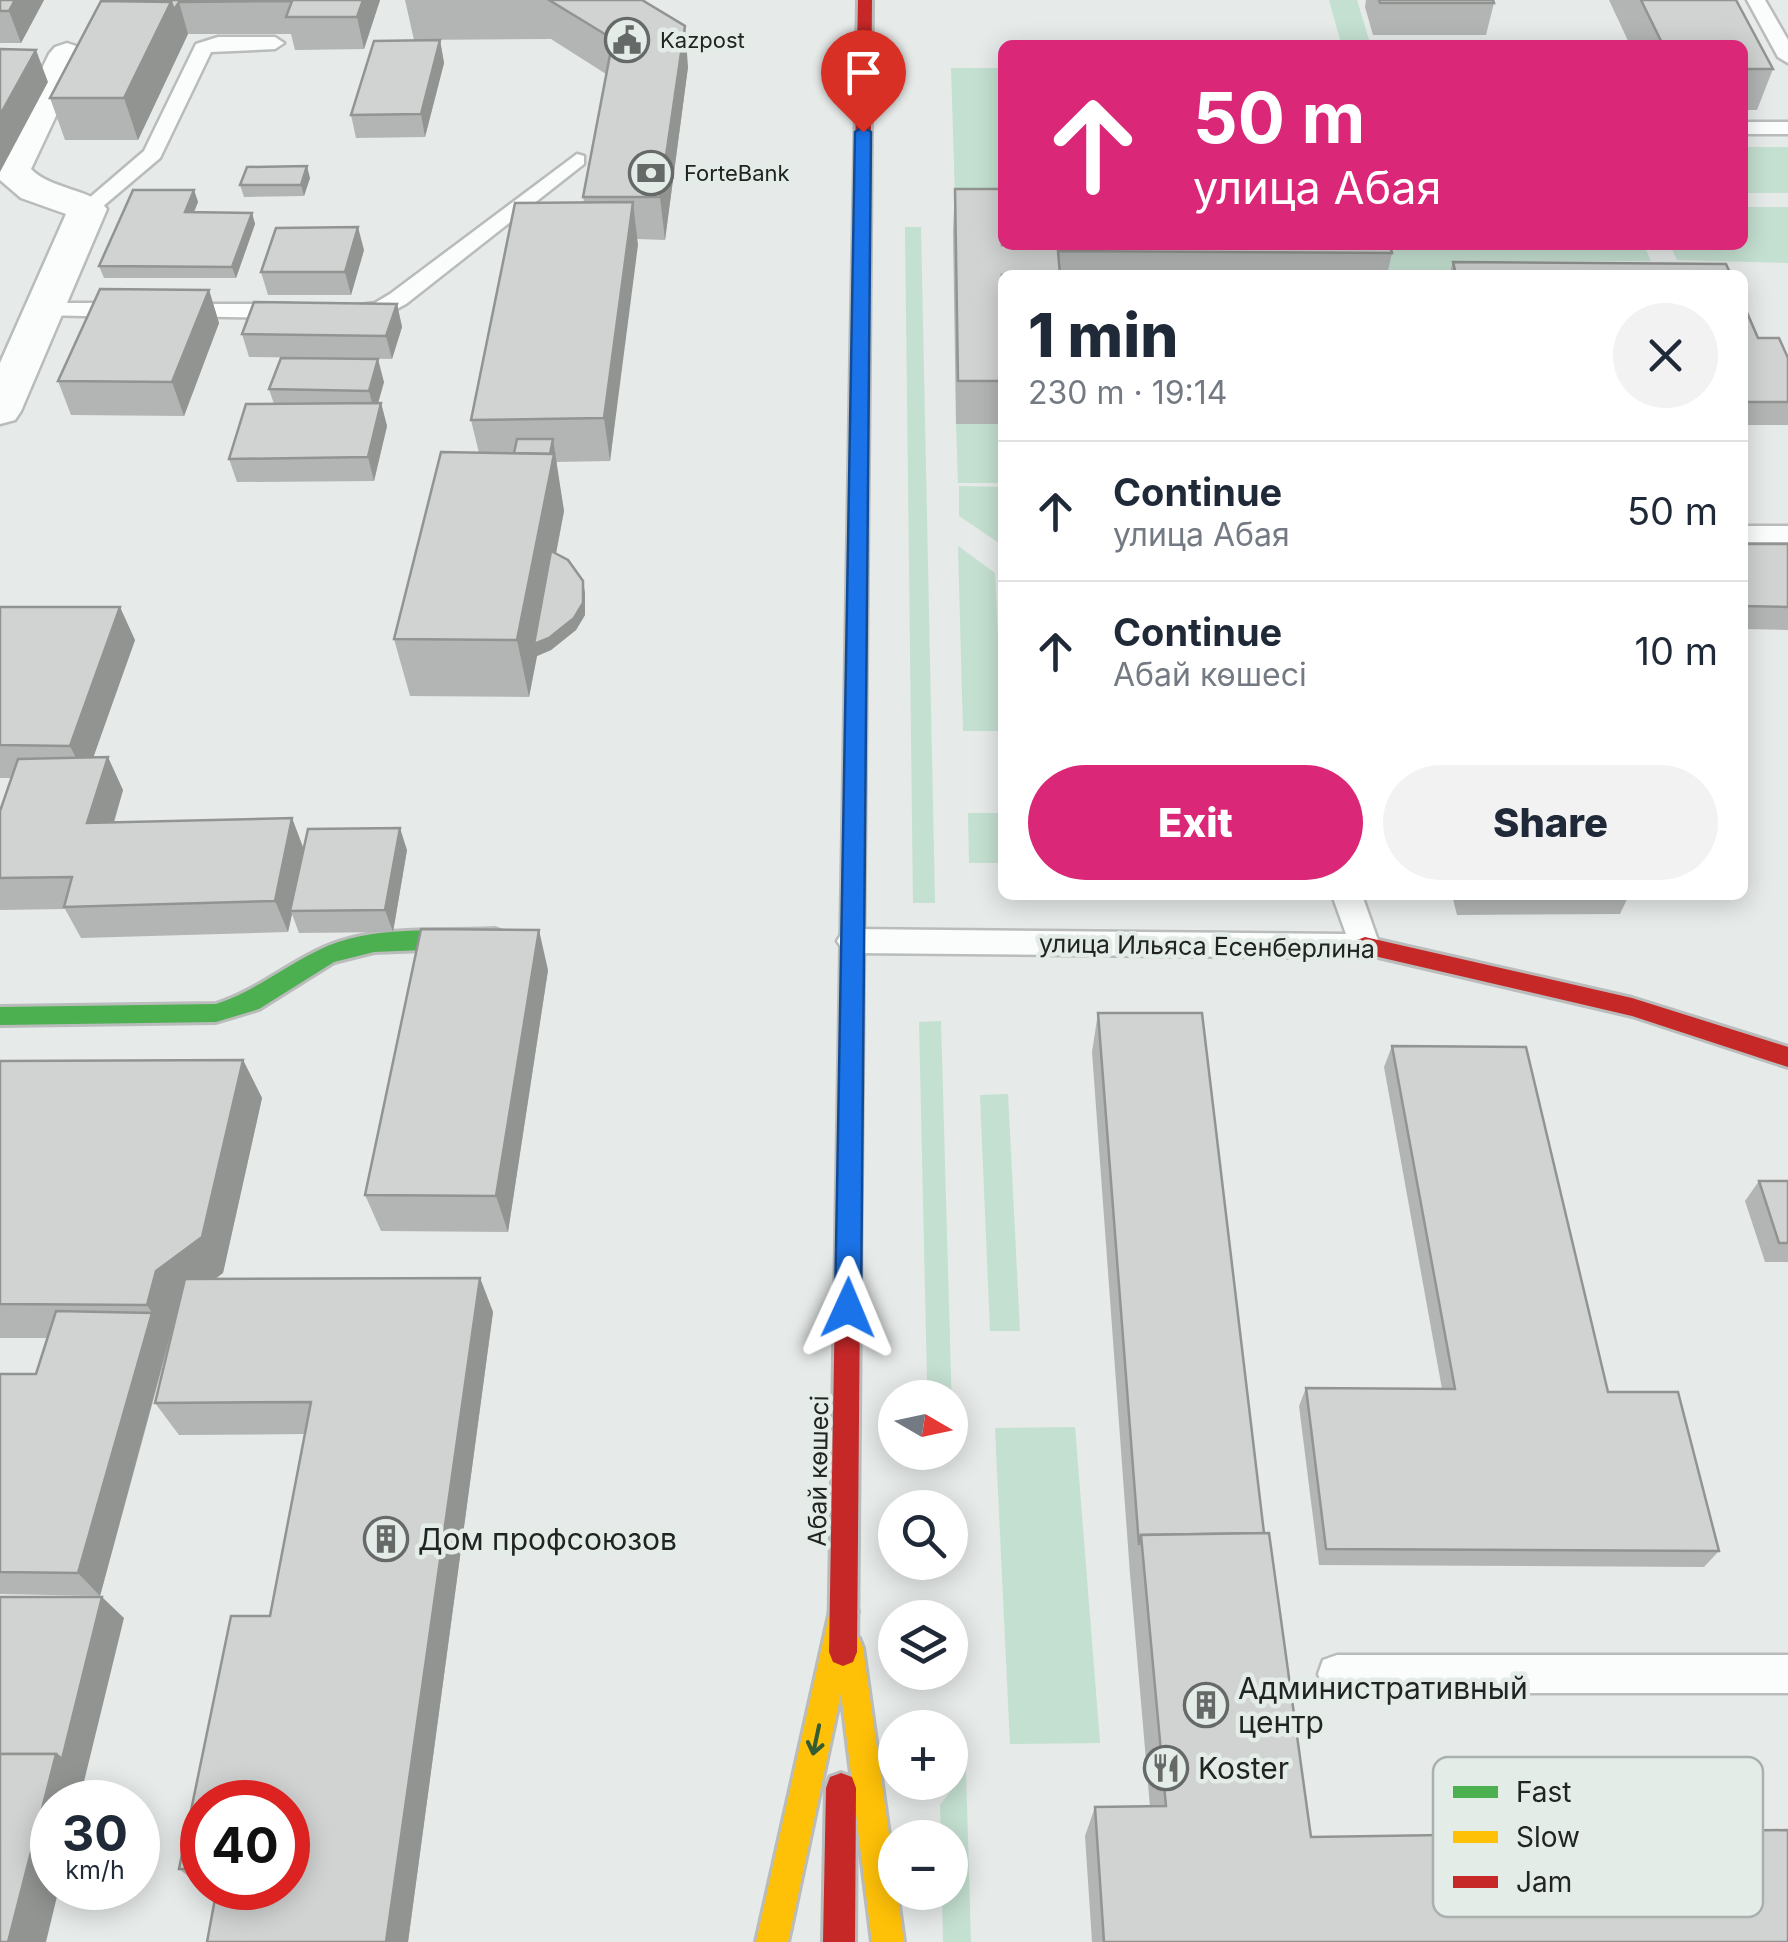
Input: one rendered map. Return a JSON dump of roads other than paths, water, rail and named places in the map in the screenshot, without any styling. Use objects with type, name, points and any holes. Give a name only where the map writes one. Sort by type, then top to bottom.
[{"type":"main road","name":"Абай көшесі","points":[[839,1942],[865,0]]},
{"type":"main road","points":[[0,1016],[216,1013],[265,995],[328,955],[374,943],[518,938]]},
{"type":"main road","name":"улица Ильяса Есенберлина","points":[[1366,946],[1632,1007],[1788,1057]]},
{"type":"main road","points":[[772,1942],[844,1611]]},
{"type":"main road","points":[[844,1611],[888,1942]]},
{"type":"street","points":[[0,411],[88,209],[31,188],[15,177],[12,169],[67,54]]},
{"type":"lane","points":[[1756,0],[1788,57]]},
{"type":"lane","points":[[88,209],[153,154],[203,48],[218,43],[275,42]]},
{"type":"lane","points":[[1748,128],[1788,128]]},
{"type":"lane","points":[[44,310],[380,309],[412,289],[577,160]]},
{"type":"lane","points":[[1748,534],[1788,534]]},
{"type":"lane","points":[[1349,900],[1366,946]]},
{"type":"lane","name":"улица Ильяса Есенберлина","points":[[852,941],[1366,946]]},
{"type":"lane","points":[[1337,1674],[1788,1674]]},
{"type":"place","name":"Kazpost","points":[[627,40]]},
{"type":"place","name":"ForteBank","points":[[651,173]]},
{"type":"place","name":"Дом профсоюзов","points":[[386,1539]]},
{"type":"place","name":"Административный центр","points":[[1206,1705]]},
{"type":"place","name":"Koster","points":[[1166,1768]]}]
